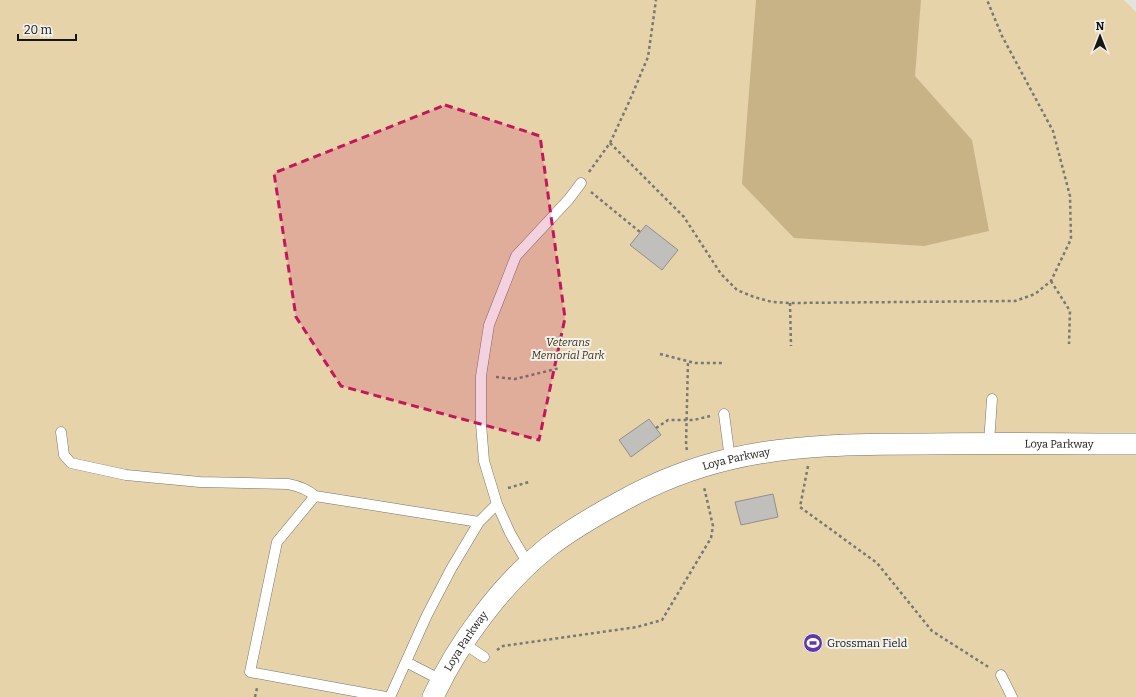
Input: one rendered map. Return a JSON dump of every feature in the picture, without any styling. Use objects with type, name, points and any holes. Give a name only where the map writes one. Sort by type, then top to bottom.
[{"type":"street","name":"Loya Parkway","points":[[437,689],[463,644],[491,603],[528,564],[548,547],[594,516],[638,492],[693,469],[730,459],[768,452],[870,444],[1136,444]]},
{"type":"lane","points":[[528,564],[510,533],[497,504],[484,460],[481,424],[481,376],[489,325],[516,256],[569,199],[581,183]]},
{"type":"lane","points":[[989,443],[992,399]]},
{"type":"lane","points":[[724,414],[730,459]]},
{"type":"lane","points":[[62,432],[64,455],[71,463],[126,475],[200,482],[292,485],[308,490],[315,496],[479,522]]},
{"type":"lane","points":[[315,496],[277,542],[250,672],[386,697]]},
{"type":"lane","points":[[390,697],[427,615],[451,569],[479,522],[497,504]]},
{"type":"lane","points":[[463,644],[484,657]]},
{"type":"lane","points":[[406,662],[437,689]]},
{"type":"lane","points":[[1000,675],[1012,697]]},
{"type":"path","points":[[640,232],[581,183],[610,143],[648,57],[656,0]]},
{"type":"path","points":[[610,143],[684,217],[721,274],[737,290],[754,297],[772,302],[790,303],[1015,301],[1035,294],[1051,281],[1070,239],[1070,196],[1052,131],[1002,36],[987,0]]},
{"type":"path","points":[[1051,281],[1070,311],[1069,344]]},
{"type":"path","points":[[790,303],[791,346]]},
{"type":"path","points":[[660,354],[695,363],[723,363]]},
{"type":"path","points":[[688,361],[686,420],[686,446],[688,451]]},
{"type":"path","points":[[510,379],[560,368]]},
{"type":"path","points":[[656,428],[668,420],[694,420]]},
{"type":"path","points":[[808,448],[808,467],[800,507],[877,563],[932,631],[1000,675]]},
{"type":"path","points":[[518,485],[529,482]]},
{"type":"path","points":[[484,657],[503,646],[637,627],[662,620],[711,538],[713,526],[704,487],[701,484]]},
{"type":"highlighted area","points":[[445,105],[540,136],[565,318],[539,440],[341,386],[296,317],[274,173]]},
{"type":"green space","name":"Veterans Memorial Park","points":[[0,0],[1124,0],[1136,12],[1136,697],[0,697]]},
{"type":"shaded area","points":[[756,0],[921,0],[915,76],[972,140],[989,231],[924,246],[794,238],[742,184]]},
{"type":"building","points":[[646,225],[678,250],[662,270],[630,245]]},
{"type":"building","points":[[649,419],[661,435],[631,457],[619,440]]},
{"type":"building","points":[[773,494],[778,517],[741,525],[735,502]]},
{"type":"place","name":"Grossman Field","points":[[813,643]]}]
